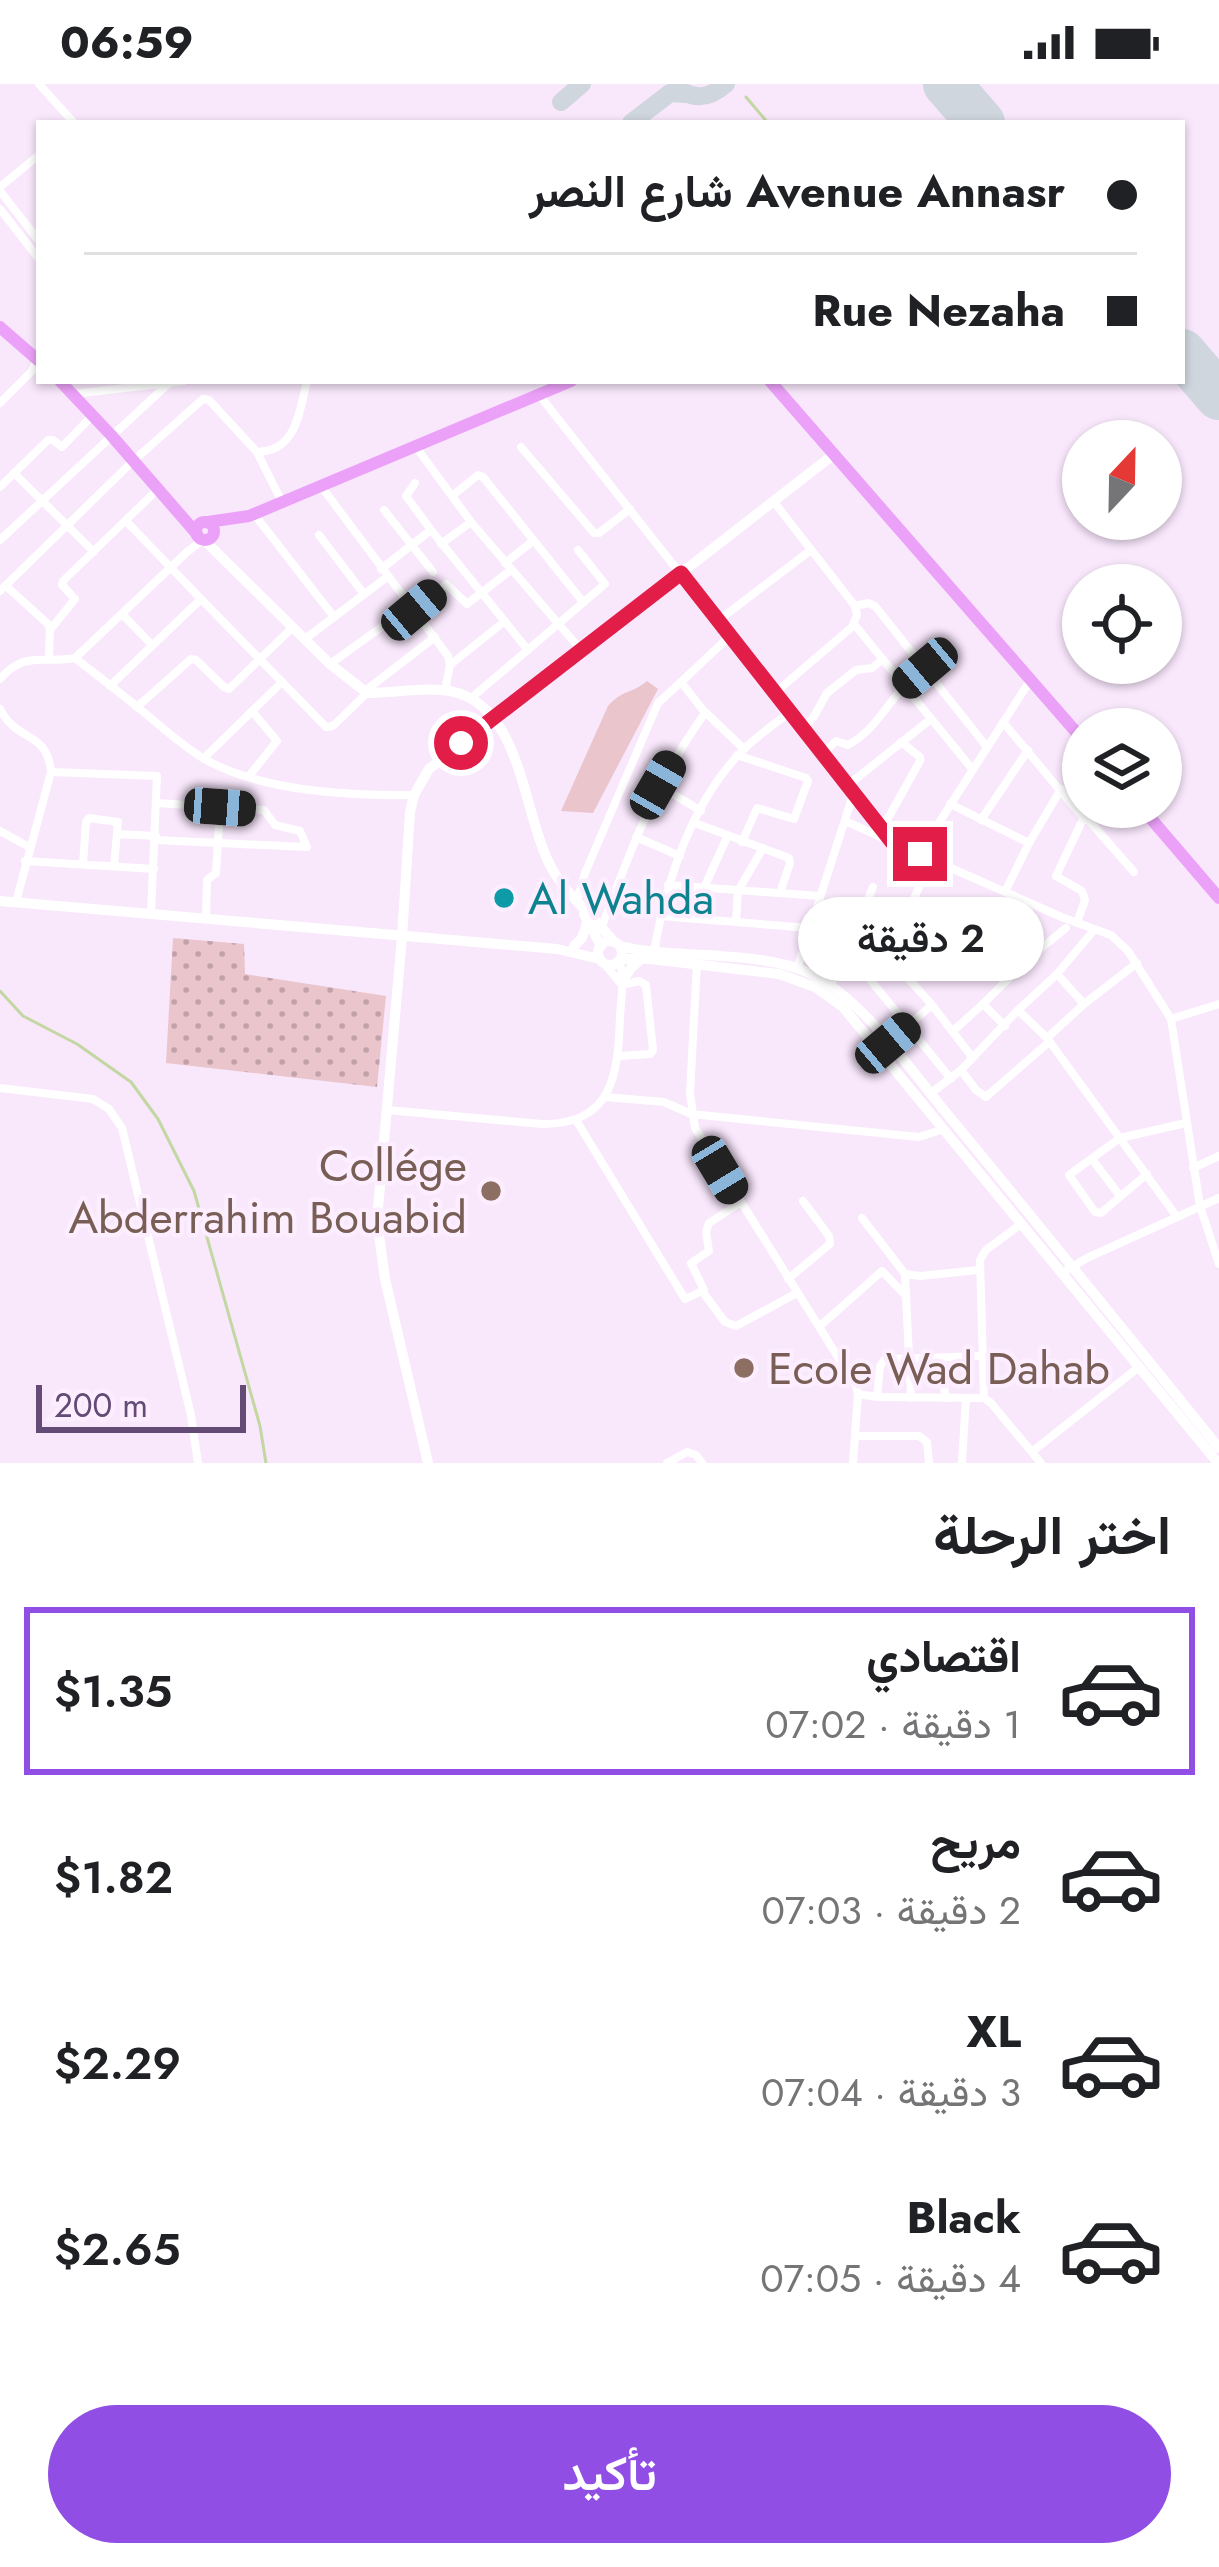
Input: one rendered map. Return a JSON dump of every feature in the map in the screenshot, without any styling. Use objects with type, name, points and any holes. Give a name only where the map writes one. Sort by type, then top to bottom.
[{"type":"main road","points":[[0,327],[36,363]]},
{"type":"main road","points":[[62,384],[231,565],[329,664],[365,693],[446,690],[470,699],[494,718],[520,770],[551,868],[610,953]]},
{"type":"main road","points":[[205,533],[564,384]]},
{"type":"main road","points":[[773,384],[1062,715]]},
{"type":"main road","points":[[428,1463],[380,1256],[378,1209],[414,795],[429,769],[833,455]]},
{"type":"main road","points":[[1159,828],[1219,898]]},
{"type":"main road","points":[[0,901],[403,938],[758,962],[797,969],[830,985],[888,1043],[1218,1463]]},
{"type":"main road","points":[[576,902],[602,926],[610,953]]},
{"type":"main road","points":[[574,946],[588,920]]},
{"type":"main road","points":[[557,949],[574,946],[610,953]]},
{"type":"main road","points":[[622,983],[631,968],[648,956],[778,974],[815,987],[853,1016],[928,1098],[945,1128],[1066,1270]]},
{"type":"main road","points":[[1143,1365],[1219,1448]]},
{"type":"street","points":[[39,84],[71,120]]},
{"type":"street","points":[[36,158],[0,189],[36,237]]},
{"type":"street","points":[[0,209],[36,255]]},
{"type":"street","points":[[26,224],[36,216]]},
{"type":"street","points":[[0,403],[36,365]]},
{"type":"street","points":[[72,394],[160,384]]},
{"type":"street","points":[[0,540],[168,384]]},
{"type":"street","points":[[257,452],[270,452],[286,443],[306,384]]},
{"type":"street","points":[[539,394],[892,842]]},
{"type":"street","points":[[49,658],[50,630],[44,620],[3,588],[132,462],[206,399],[257,452],[282,503]]},
{"type":"street","points":[[0,487],[48,440],[62,447],[92,416]]},
{"type":"street","points":[[416,447],[471,522],[581,650]]},
{"type":"street","points":[[521,447],[594,533],[630,508]]},
{"type":"street","points":[[14,473],[94,552]]},
{"type":"street","points":[[452,496],[482,476],[583,602]]},
{"type":"street","points":[[415,483],[406,496],[527,649]]},
{"type":"street","points":[[321,486],[451,665]]},
{"type":"street","points":[[50,630],[75,601],[62,582],[158,489]]},
{"type":"street","points":[[774,502],[855,606],[857,615],[854,624],[776,692]]},
{"type":"street","points":[[384,510],[433,572]]},
{"type":"street","points":[[252,515],[334,617]]},
{"type":"street","points":[[126,521],[328,728],[435,637]]},
{"type":"street","points":[[441,544],[471,522]]},
{"type":"street","points":[[305,639],[364,595],[431,530]]},
{"type":"street","points":[[0,679],[17,664],[38,658],[75,658],[205,533]]},
{"type":"street","points":[[319,535],[364,595]]},
{"type":"street","points":[[329,664],[446,584],[465,604],[533,541]]},
{"type":"street","points":[[470,699],[605,582],[578,550]]},
{"type":"street","points":[[719,620],[812,550]]},
{"type":"street","points":[[110,686],[201,599]]},
{"type":"street","points":[[855,606],[875,606],[988,747]]},
{"type":"street","points":[[122,614],[152,645]]},
{"type":"street","points":[[446,690],[451,665],[505,621]]},
{"type":"street","points":[[854,624],[973,770]]},
{"type":"street","points":[[137,706],[191,658],[227,689],[292,627]]},
{"type":"street","points":[[576,902],[658,703],[731,635]]},
{"type":"street","points":[[75,658],[204,758],[229,771],[338,793],[414,795]]},
{"type":"street","points":[[803,728],[827,693],[856,670],[872,668],[884,659]]},
{"type":"street","points":[[824,753],[836,741],[848,745],[857,741],[904,685],[925,668]]},
{"type":"street","points":[[920,854],[1031,679]]},
{"type":"street","points":[[204,758],[282,682]]},
{"type":"street","points":[[681,682],[741,752],[808,781],[794,819],[757,808],[742,842]]},
{"type":"street","points":[[0,709],[6,721],[47,751],[51,772],[16,902]]},
{"type":"street","points":[[249,776],[277,741],[252,711]]},
{"type":"street","points":[[648,956],[668,885],[719,779],[741,752],[791,711]]},
{"type":"street","points":[[602,926],[658,785],[705,713]]},
{"type":"street","points":[[797,969],[851,790],[932,719]]},
{"type":"street","points":[[1003,722],[1061,789],[1005,892]]},
{"type":"street","points":[[882,829],[920,760],[902,742]]},
{"type":"street","points":[[981,820],[1028,750]]},
{"type":"street","points":[[51,772],[154,775],[158,779],[151,914]]},
{"type":"street","points":[[658,785],[701,812]]},
{"type":"street","points":[[118,834],[307,848],[300,831],[275,825],[266,812],[157,803]]},
{"type":"street","points":[[950,803],[1029,843]]},
{"type":"street","points":[[206,919],[208,880],[216,873],[220,807]]},
{"type":"street","points":[[83,864],[88,818],[116,820],[115,866]]},
{"type":"street","points":[[845,821],[1065,923],[1077,923],[1118,940],[1171,1019],[1200,1207],[1219,1264]]},
{"type":"street","points":[[695,823],[790,859],[780,893]]},
{"type":"street","points":[[1076,828],[1056,876],[1082,891],[1085,900],[1077,923]]},
{"type":"street","points":[[1097,828],[1134,872]]},
{"type":"street","points":[[0,831],[29,847]]},
{"type":"street","points":[[636,837],[680,856]]},
{"type":"street","points":[[704,888],[728,837]]},
{"type":"street","points":[[736,922],[738,891],[763,848]]},
{"type":"street","points":[[889,957],[931,859]]},
{"type":"street","points":[[25,861],[154,869]]},
{"type":"street","points":[[668,885],[820,896]]},
{"type":"street","points":[[873,887],[857,927],[932,1005],[972,1058]]},
{"type":"street","points":[[661,916],[810,928]]},
{"type":"street","points":[[1065,923],[1075,953]]},
{"type":"street","points":[[953,1031],[1065,923]]},
{"type":"street","points":[[928,1098],[1057,974],[1094,930]]},
{"type":"street","points":[[899,931],[971,951],[989,942],[1028,958]]},
{"type":"street","points":[[830,985],[863,933]]},
{"type":"street","points":[[386,1109],[542,1124],[576,1120],[593,1110],[605,1097],[620,1056],[622,983],[610,953]]},
{"type":"street","points":[[610,953],[622,983]]},
{"type":"street","points":[[845,962],[868,977],[951,1078]]},
{"type":"street","points":[[961,1070],[986,1097],[1084,1004],[1137,963]]},
{"type":"street","points":[[697,964],[692,1114],[700,1137],[740,1203],[850,1372],[858,1394],[854,1463]]},
{"type":"street","points":[[1057,974],[1084,1004]]},
{"type":"street","points":[[620,1056],[653,1050],[646,985],[622,983]]},
{"type":"street","points":[[983,1004],[1005,1026]]},
{"type":"street","points":[[1171,1019],[1219,1004]]},
{"type":"street","points":[[888,1043],[932,1005]]},
{"type":"street","points":[[1018,1010],[1048,1040],[1178,1217]]},
{"type":"street","points":[[0,1088],[93,1099],[109,1109],[122,1128],[191,1415],[198,1463]]},
{"type":"street","points":[[605,1097],[664,1102],[692,1114],[919,1137],[945,1128]]},
{"type":"street","points":[[576,1120],[682,1297],[705,1293]]},
{"type":"street","points":[[1147,1174],[1101,1213],[1095,1212],[1069,1175],[1120,1138],[1186,1123]]},
{"type":"street","points":[[1193,1168],[1219,1156]]},
{"type":"street","points":[[1092,1159],[1120,1196]]},
{"type":"street","points":[[1066,1270],[1219,1198]]},
{"type":"street","points":[[788,1279],[830,1244],[803,1201]]},
{"type":"street","points":[[740,1203],[709,1223],[709,1251],[691,1263],[705,1293],[724,1322],[736,1326],[797,1293]]},
{"type":"street","points":[[862,1217],[905,1274],[910,1398]]},
{"type":"street","points":[[984,1398],[980,1260],[1022,1223]]},
{"type":"street","points":[[905,1274],[979,1270]]},
{"type":"street","points":[[820,1326],[882,1271],[907,1297]]},
{"type":"street","points":[[878,1397],[883,1361],[982,1356]]},
{"type":"street","points":[[942,1358],[945,1398]]},
{"type":"street","points":[[1033,1451],[1143,1365]]},
{"type":"street","points":[[858,1394],[984,1398],[1041,1463]]},
{"type":"street","points":[[962,1463],[966,1398]]},
{"type":"street","points":[[856,1436],[919,1436],[927,1442],[929,1463]]},
{"type":"street","points":[[667,1463],[688,1452],[702,1463]]},
{"type":"shaded area","points":[[647,681],[658,689],[593,813],[561,811],[608,706]]},
{"type":"shaded area","points":[[173,938],[244,944],[245,974],[386,996],[377,1087],[166,1063]]},
{"type":"waterway","points":[[746,97],[765,120]]},
{"type":"waterway","points":[[0,991],[23,1016],[77,1044],[131,1082],[158,1119],[194,1191],[260,1426],[266,1463]]},
{"type":"taxiway","points":[[561,102],[582,84]]},
{"type":"taxiway","points":[[678,88],[702,96],[726,84]]},
{"type":"taxiway","points":[[635,120],[670,93],[686,94]]},
{"type":"runway","points":[[947,84],[978,120]]},
{"type":"runway","points":[[1185,356],[1219,396]]},
{"type":"place","name":"Al Wahda","points":[[504,898]]},
{"type":"place","name":"Collége Abderrahim Bouabid","points":[[491,1191]]},
{"type":"place","name":"Ecole Wad Dahab","points":[[744,1368]]},
{"type":"route","points":[[461,743],[681,573],[892,842],[920,854]]}]
